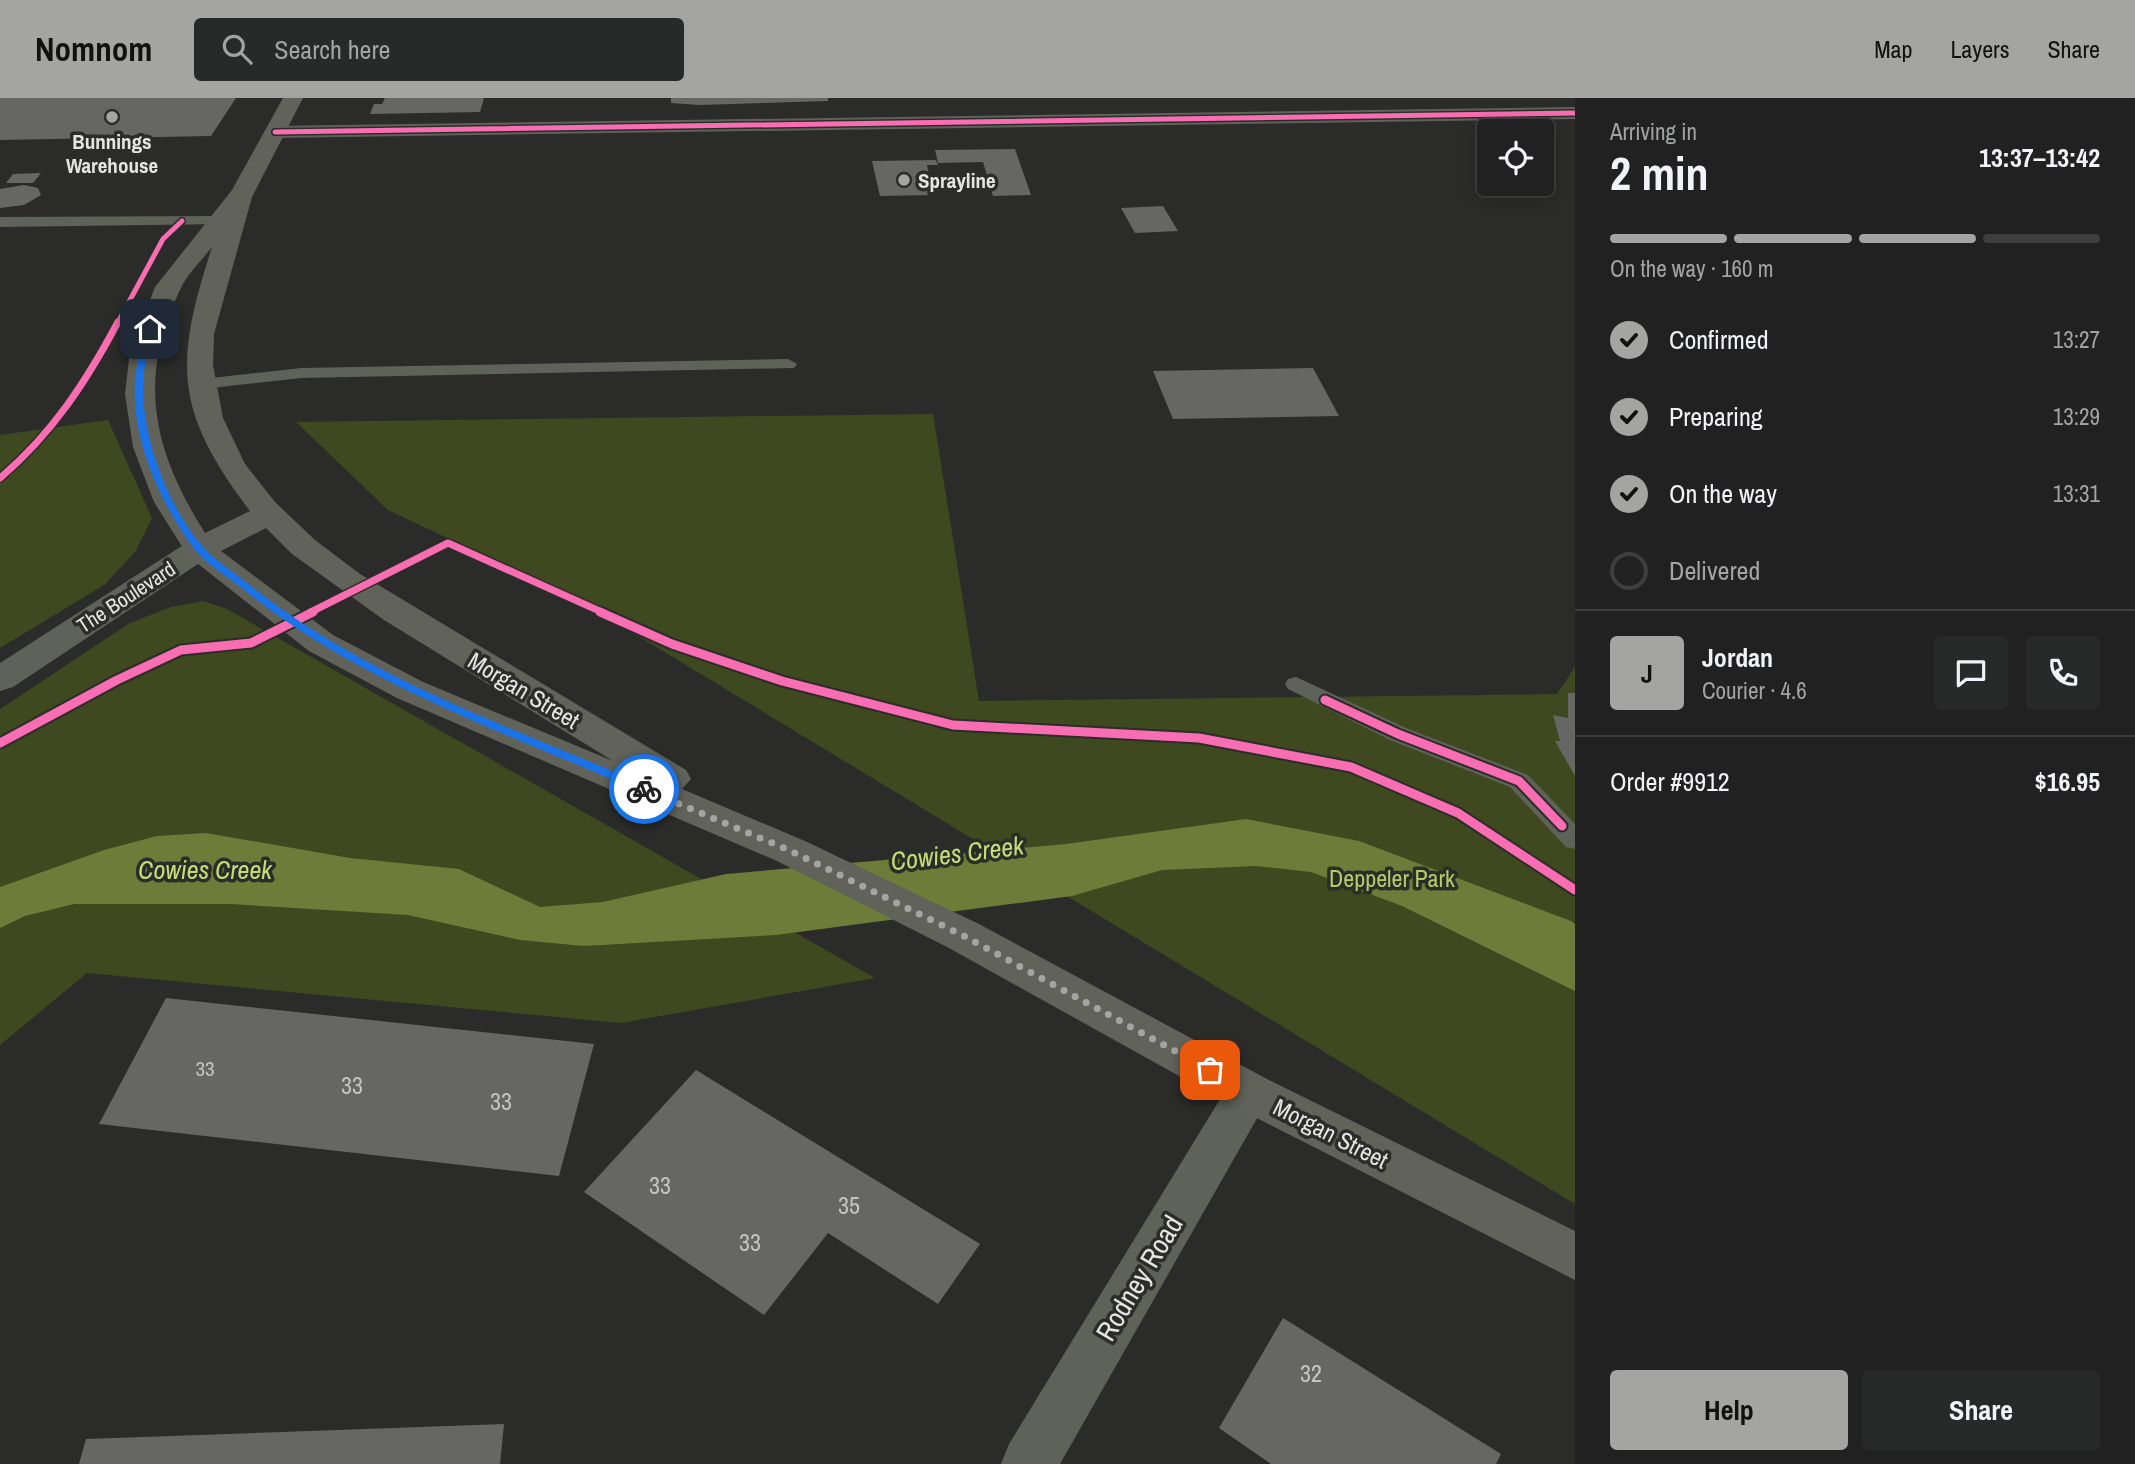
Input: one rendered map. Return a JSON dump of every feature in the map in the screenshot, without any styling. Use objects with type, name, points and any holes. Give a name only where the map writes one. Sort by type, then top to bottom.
[{"type":"main road","name":"The Boulevard","points":[[200,549],[170,502],[155,469],[141,422],[139,394],[144,351],[168,287],[241,194],[292,98]]},
{"type":"main road","name":"The Boulevard","points":[[241,194],[205,314],[200,356],[201,384],[207,408],[225,452],[269,514]]},
{"type":"main road","points":[[200,549],[269,514]]},
{"type":"main road","name":"Morgan Street","points":[[269,514],[299,543],[372,598],[791,851]]},
{"type":"main road","name":"Morgan Street","points":[[200,549],[290,622],[374,672],[791,851],[964,936],[1249,1092],[1575,1257]]},
{"type":"street","points":[[1017,98],[1026,121]]},
{"type":"street","points":[[275,132],[1575,113]]},
{"type":"street","name":"The Boulevard","points":[[0,679],[200,549]]},
{"type":"street","name":"Rodney Road","points":[[1029,1464],[1249,1092]]},
{"type":"lane","points":[[0,222],[218,221]]},
{"type":"lane","points":[[201,384],[301,373],[789,364]]},
{"type":"lane","points":[[1296,684],[1398,734],[1519,781],[1575,840]]},
{"type":"green space","name":"Deppeler Park","points":[[933,414],[979,701],[1557,694],[1575,667],[1575,1204],[577,599],[388,510],[296,422]]},
{"type":"green space","points":[[108,420],[152,518],[135,552],[104,585],[0,648],[0,435]]},
{"type":"green space","points":[[203,601],[227,609],[875,978],[621,1023],[87,973],[0,1045],[0,709],[130,623],[171,607]]},
{"type":"water","name":"Cowies Creek","points":[[1246,819],[1359,841],[1571,921],[1575,924],[1575,991],[1402,906],[1311,872],[1256,866],[1162,870],[1072,896],[776,935],[584,946],[520,940],[408,915],[231,904],[74,904],[25,916],[0,928],[0,887],[104,850],[157,836],[206,833],[350,858],[459,869],[540,907],[603,902],[726,874],[1066,844]]},
{"type":"building","name":"Bunnings Warehouse","points":[[0,98],[236,98],[211,136],[0,140]]},
{"type":"building","points":[[385,98],[484,98],[480,112],[370,114],[374,104],[382,104]]},
{"type":"building","points":[[671,98],[828,98],[828,101],[699,105],[671,103]]},
{"type":"building","points":[[1015,149],[1031,195],[993,196],[983,162],[938,163],[935,150]]},
{"type":"building","name":"Sprayline","points":[[936,160],[938,165],[927,165],[934,195],[880,196],[872,161]]},
{"type":"building","points":[[41,173],[33,183],[6,183],[13,174]]},
{"type":"building","points":[[24,185],[38,188],[41,195],[24,205],[0,208],[0,189]]},
{"type":"building","points":[[1163,206],[1178,231],[1135,233],[1121,208]]},
{"type":"building","points":[[1313,368],[1339,416],[1173,419],[1153,371]]},
{"type":"building","points":[[1568,693],[1575,693],[1575,776],[1555,741],[1560,741],[1553,715],[1568,718]]},
{"type":"building","points":[[166,998],[594,1044],[559,1176],[99,1124]]},
{"type":"building","points":[[696,1070],[980,1244],[938,1304],[828,1233],[764,1315],[584,1192]]},
{"type":"building","points":[[1283,1318],[1501,1454],[1496,1464],[1271,1464],[1219,1428]]},
{"type":"building","points":[[504,1424],[500,1464],[79,1464],[86,1439]]},
{"type":"cycle path","points":[[275,132],[1575,113]]},
{"type":"cycle path","points":[[0,478],[27,455],[52,428],[73,399],[93,368],[163,239],[182,221]]},
{"type":"cycle path","points":[[0,743],[117,680],[181,650],[251,643],[448,543],[672,644],[782,681],[891,711],[953,725],[1131,732],[1199,738],[1351,767],[1458,813],[1575,890]]},
{"type":"cycle path","points":[[1325,700],[1398,734],[1519,781],[1562,826]]},
{"type":"way so far","points":[[644,789],[791,851],[964,936],[1210,1070]]},
{"type":"place","name":"Bunnings Warehouse","points":[[112,117]]},
{"type":"place","name":"Sprayline","points":[[904,180]]},
{"type":"route","points":[[150,329],[140,371],[141,422],[155,469],[170,502],[200,549],[290,622],[374,672],[410,690],[644,789]]}]
